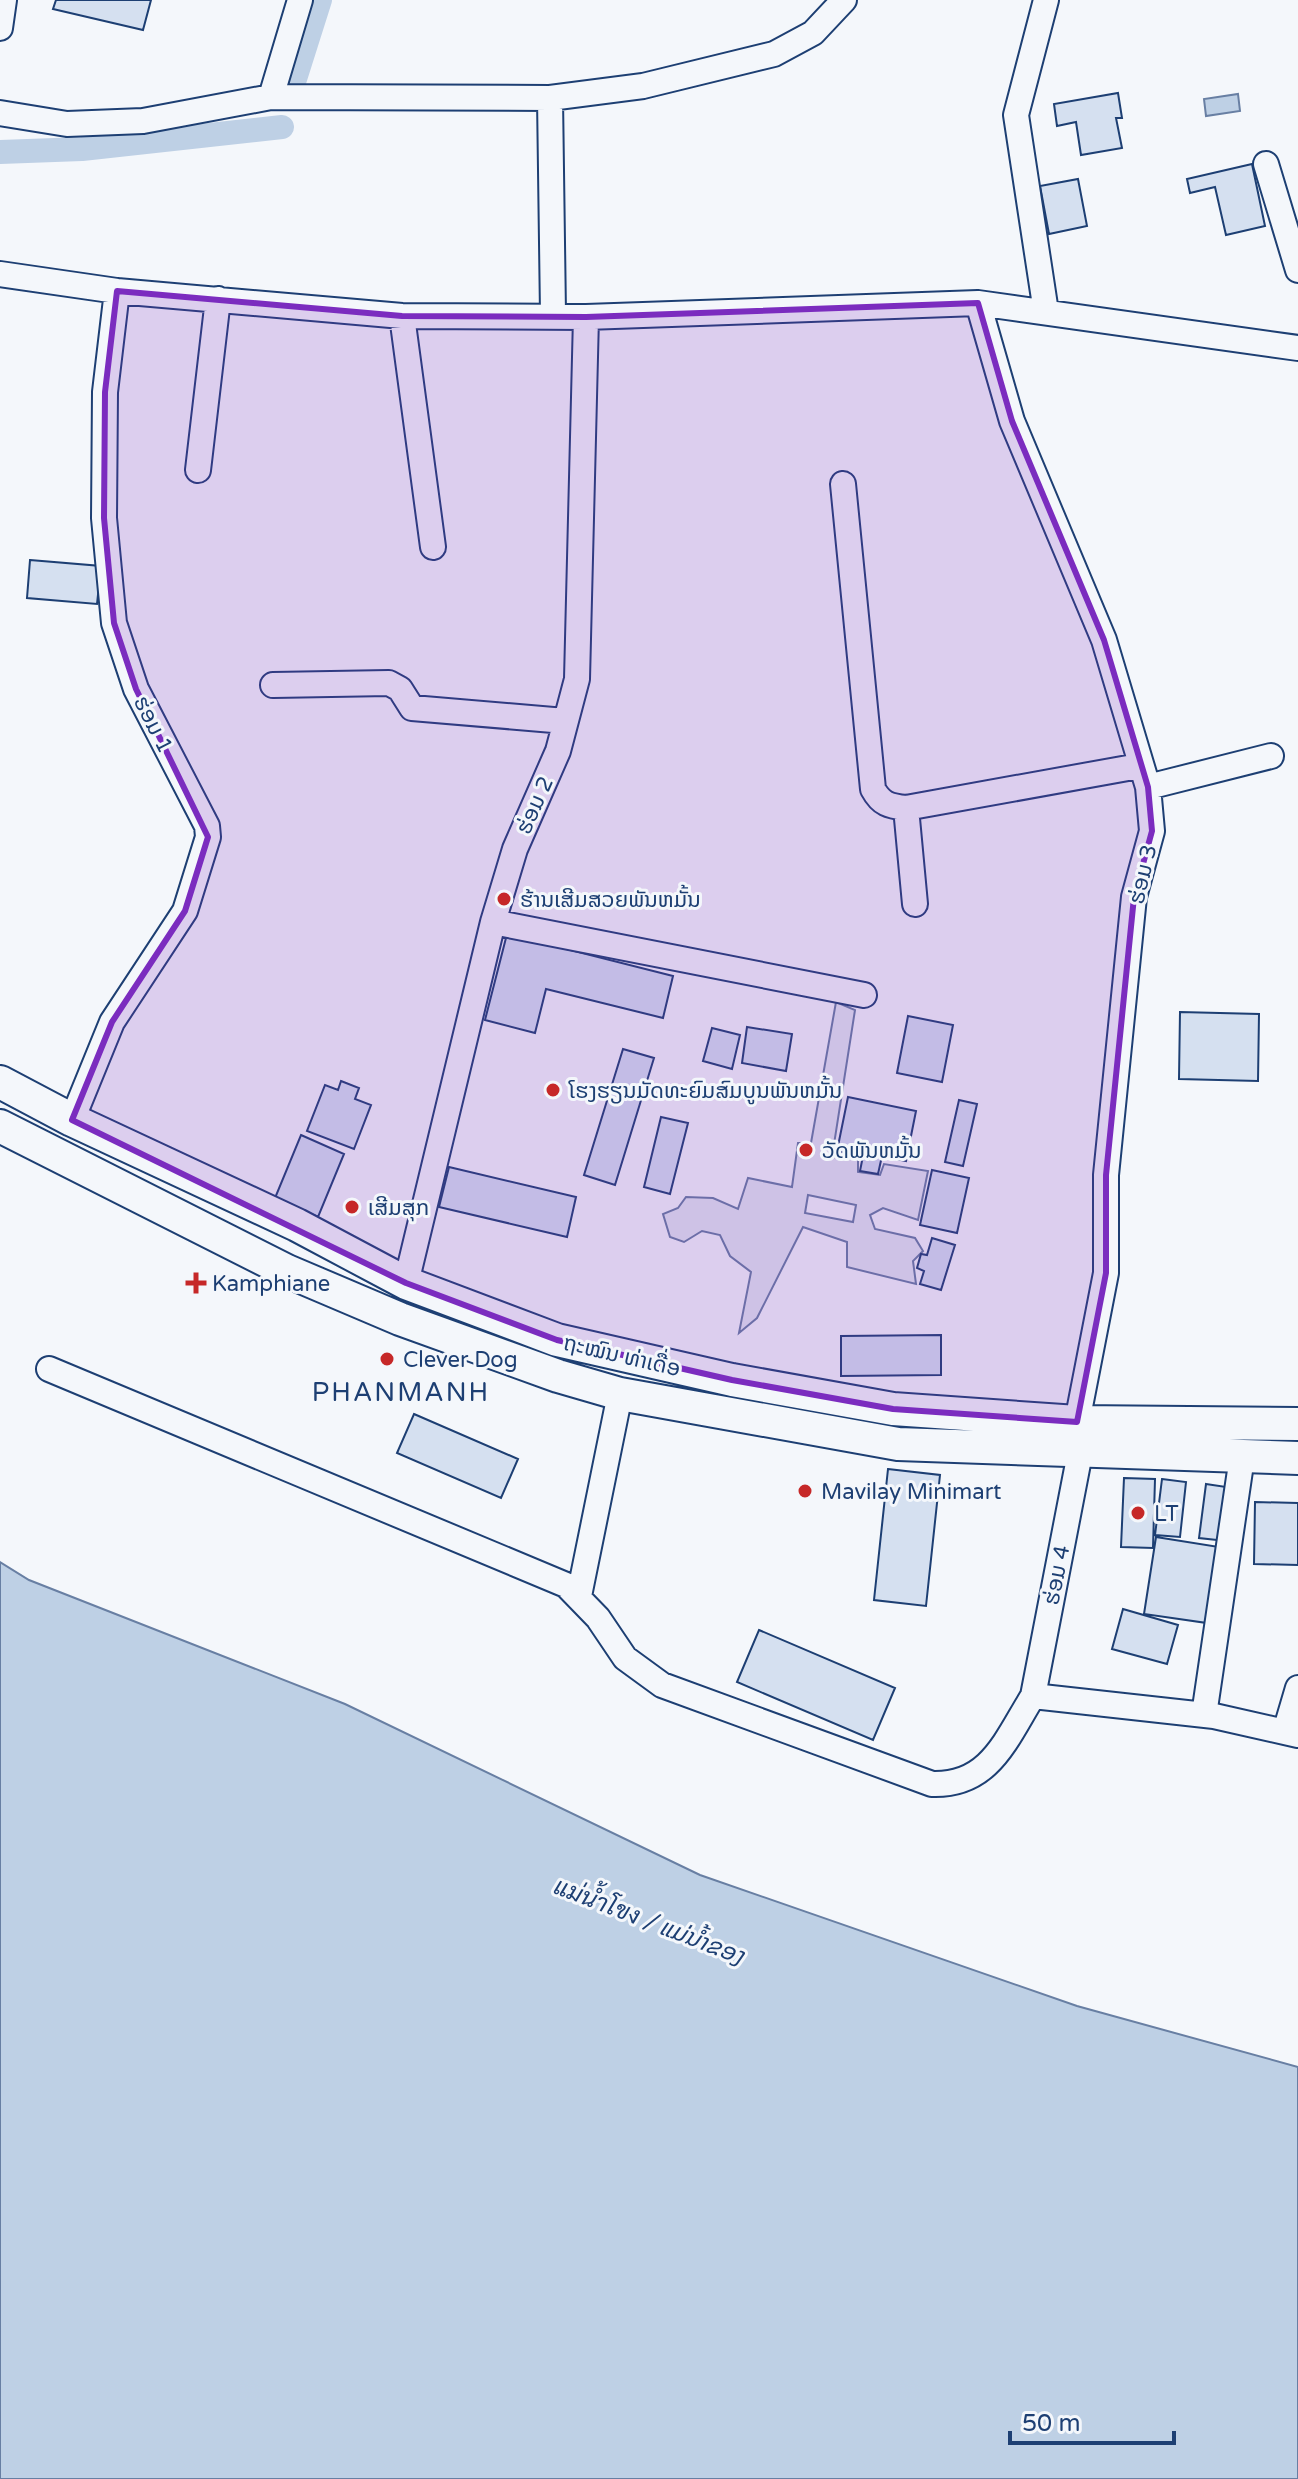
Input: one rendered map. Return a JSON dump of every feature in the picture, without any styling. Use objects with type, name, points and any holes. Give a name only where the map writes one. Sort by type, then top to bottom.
[{"type":"main road","name":"ຖະໝົນ ທ່າເດື່ອ","points":[[0,1082],[72,1120],[297,1225],[406,1283],[557,1340],[732,1380],[893,1409],[1078,1438],[1242,1457],[1298,1458]]},
{"type":"main road","name":"ຖະໝົນ ທ່າເດື່ອ","points":[[0,1126],[287,1271],[400,1319],[558,1376],[620,1394],[898,1444],[1078,1438],[1298,1424]]},
{"type":"street","points":[[0,28],[4,0]]},
{"type":"street","points":[[271,97],[300,0]]},
{"type":"street","points":[[0,113],[67,124],[143,121],[271,97],[550,98],[643,86],[774,54],[813,33],[844,0]]},
{"type":"street","points":[[1046,0],[1016,115],[1046,312]]},
{"type":"street","points":[[550,98],[553,314]]},
{"type":"street","points":[[1266,164],[1298,270]]},
{"type":"street","points":[[0,274],[117,291],[402,316],[553,314],[586,317],[978,303],[1298,348]]},
{"type":"street","name":"ຮ່ອມ 1","points":[[72,1120],[112,1022],[185,911],[208,837],[207,826],[136,689],[114,623],[104,518],[105,392],[117,291]]},
{"type":"street","points":[[198,470],[218,299]]},
{"type":"street","name":"ຮ່ອມ 3","points":[[978,303],[1012,421],[1104,640],[1144,777],[1152,831],[1134,897],[1106,1175],[1106,1273],[1078,1438]]},
{"type":"street","points":[[402,316],[433,547]]},
{"type":"street","name":"ຮ່ອມ 2","points":[[406,1283],[493,922],[515,849],[558,751],[577,679],[586,317]]},
{"type":"street","points":[[843,484],[873,789],[879,800],[891,807],[906,808],[1144,777],[1271,756]]},
{"type":"street","points":[[273,685],[389,683],[400,689],[412,708],[565,721]]},
{"type":"street","points":[[906,808],[915,904]]},
{"type":"street","points":[[493,922],[864,995]]},
{"type":"street","points":[[49,1369],[566,1585],[579,1596],[625,1658],[662,1685],[932,1784],[953,1785],[968,1780],[983,1769],[995,1757],[1033,1696],[1204,1715],[1292,1734],[1298,1688]]},
{"type":"street","points":[[579,1596],[620,1394]]},
{"type":"street","name":"ຮ່ອມ 4","points":[[1033,1696],[1078,1438]]},
{"type":"street","points":[[1204,1715],[1242,1457]]},
{"type":"highlighted area","points":[[117,291],[402,316],[586,317],[978,303],[1012,421],[1104,640],[1148,787],[1152,831],[1134,897],[1106,1175],[1106,1273],[1077,1422],[893,1409],[732,1380],[557,1340],[406,1283],[72,1120],[112,1022],[185,911],[208,837],[136,689],[114,623],[104,518],[105,392]]},
{"type":"shaded area","points":[[836,1002],[855,1010],[832,1157],[858,1159],[858,1172],[880,1175],[884,1164],[928,1171],[918,1220],[883,1208],[870,1215],[875,1229],[915,1238],[923,1251],[913,1261],[916,1284],[847,1267],[847,1242],[803,1227],[757,1318],[739,1333],[751,1272],[730,1256],[720,1235],[702,1231],[684,1242],[670,1237],[663,1214],[678,1208],[686,1197],[713,1198],[738,1209],[748,1178],[792,1187],[798,1143],[811,1143]],"holes":[[[808,1195],[856,1205],[853,1222],[805,1213]]]},
{"type":"water","points":[[1238,94],[1240,111],[1206,116],[1204,99]]},
{"type":"water","name":"แม่น้ำโขง / ແມ່ນ້ຳຂອງ","points":[[0,1562],[29,1580],[345,1704],[700,1875],[1077,2006],[1298,2067],[1298,2479],[0,2479]]},
{"type":"building","points":[[56,0],[151,0],[143,30],[53,9]]},
{"type":"building","points":[[1118,93],[1122,118],[1116,118],[1122,148],[1081,155],[1076,122],[1057,126],[1054,104]]},
{"type":"building","points":[[1252,164],[1265,226],[1226,235],[1215,187],[1190,193],[1187,179]]},
{"type":"building","points":[[1078,179],[1087,226],[1049,234],[1040,186]]},
{"type":"building","points":[[30,560],[101,566],[97,604],[27,598]]},
{"type":"building","points":[[507,934],[673,976],[663,1018],[546,989],[535,1033],[485,1020]]},
{"type":"building","points":[[1180,1012],[1259,1014],[1258,1081],[1179,1079]]},
{"type":"building","points":[[908,1016],[953,1025],[942,1082],[897,1073]]},
{"type":"building","points":[[747,1027],[792,1034],[786,1071],[742,1063]]},
{"type":"building","points":[[712,1028],[740,1035],[732,1069],[703,1061]]},
{"type":"building","points":[[623,1049],[654,1058],[615,1185],[584,1175]]},
{"type":"building","points":[[341,1081],[359,1088],[355,1099],[371,1105],[354,1149],[307,1131],[325,1085],[338,1090]]},
{"type":"building","points":[[848,1097],[916,1111],[906,1161],[882,1156],[878,1174],[860,1171],[863,1156],[837,1151]]},
{"type":"building","points":[[959,1100],[977,1104],[963,1166],[945,1162]]},
{"type":"building","points":[[661,1117],[688,1123],[670,1194],[644,1187]]},
{"type":"building","points":[[301,1135],[344,1154],[318,1217],[275,1198]]},
{"type":"building","points":[[449,1167],[576,1197],[567,1237],[439,1207]]},
{"type":"building","points":[[932,1170],[969,1178],[957,1233],[920,1225]]},
{"type":"building","points":[[932,1238],[955,1245],[941,1290],[920,1284],[924,1271],[917,1268],[921,1254],[927,1255]]},
{"type":"building","points":[[941,1335],[941,1375],[841,1376],[841,1336]]},
{"type":"building","points":[[414,1414],[518,1459],[501,1498],[397,1453]]},
{"type":"building","points":[[888,1469],[940,1475],[926,1606],[874,1600]]},
{"type":"building","points":[[1124,1478],[1155,1479],[1153,1548],[1121,1547]]},
{"type":"building","points":[[1162,1479],[1186,1482],[1180,1537],[1155,1535]]},
{"type":"building","points":[[1206,1484],[1233,1488],[1226,1541],[1199,1538]]},
{"type":"building","points":[[1255,1502],[1298,1503],[1298,1565],[1254,1564]]},
{"type":"building","points":[[1156,1537],[1219,1547],[1207,1623],[1144,1614]]},
{"type":"building","points":[[1123,1609],[1178,1625],[1167,1664],[1112,1649]]},
{"type":"building","points":[[759,1630],[895,1688],[873,1740],[737,1682]]},
{"type":"waterway","points":[[295,79],[320,0]]},
{"type":"waterway","points":[[0,152],[82,149],[282,127]]},
{"type":"place","name":"ຮ້ານເສີມສວຍພັນຫມັ້ນ","points":[[504,899]]},
{"type":"place","name":"ໂຮງຮຽນມັດທະຍົມສົມບູນພັນຫມັ້ນ","points":[[553,1090]]},
{"type":"place","name":"ວັດພັນຫມັ້ນ","points":[[806,1150]]},
{"type":"place","name":"ເສີມສຸກ","points":[[352,1207]]},
{"type":"place","name":"Kamphiane","points":[[196,1283]]},
{"type":"place","name":"Clever Dog","points":[[387,1359]]},
{"type":"place","name":"Mavilay Minimart","points":[[805,1491]]},
{"type":"place","name":"LT","points":[[1138,1513]]},
{"type":"district","name":"PHANMANH","points":[[401,1392]]}]
